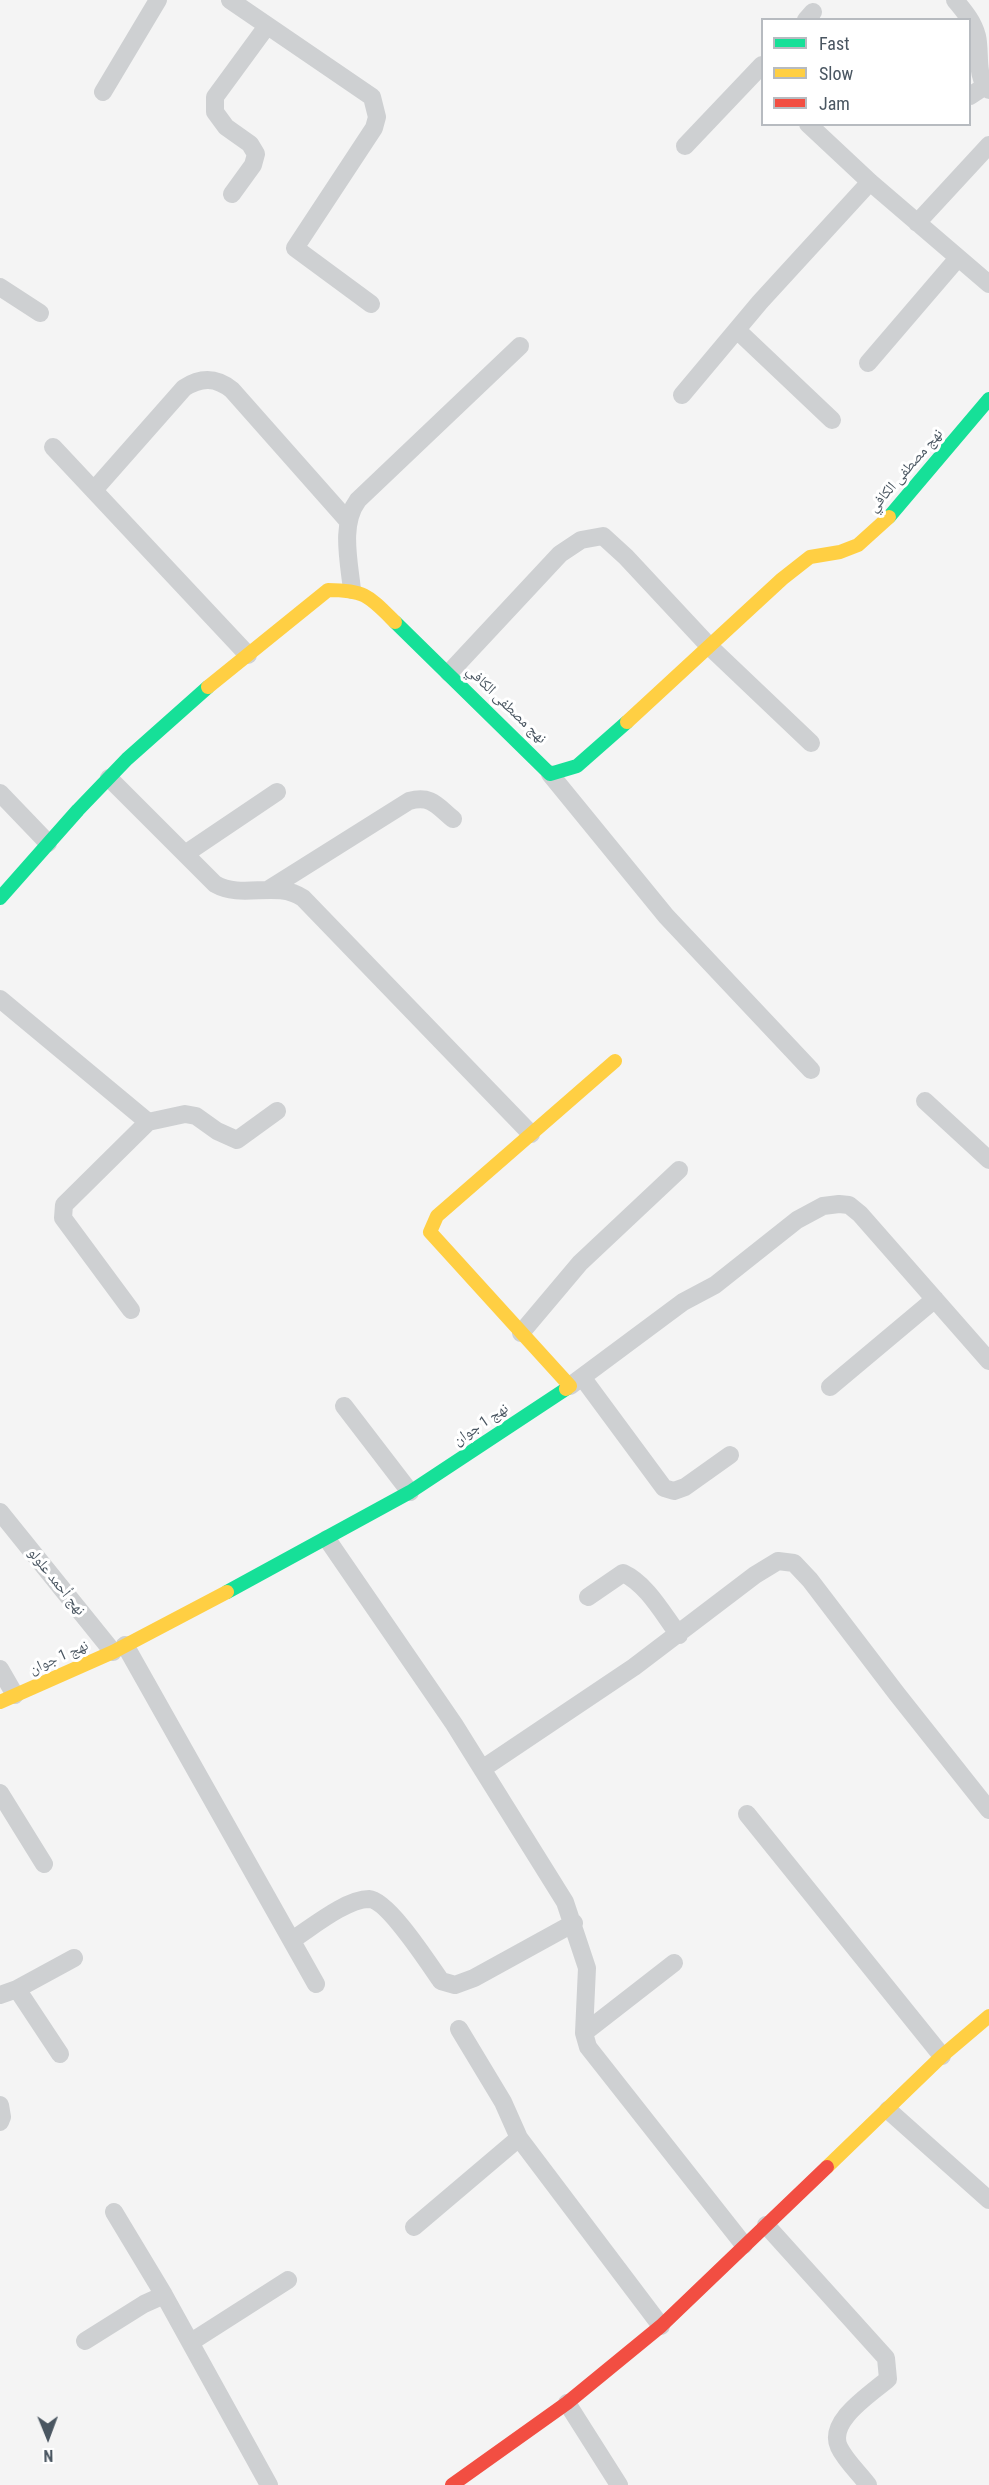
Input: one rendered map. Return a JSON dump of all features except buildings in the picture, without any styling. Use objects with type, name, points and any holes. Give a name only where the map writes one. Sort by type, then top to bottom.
[{"type":"street","points":[[103,92],[158,0]]},
{"type":"street","points":[[230,0],[372,97],[377,117],[374,128],[295,248],[371,304]]},
{"type":"street","points":[[955,0],[969,18]]},
{"type":"street","points":[[971,22],[974,28],[981,90]]},
{"type":"street","points":[[232,194],[253,165],[255,154],[250,144],[226,127],[215,112],[215,97],[267,26]]},
{"type":"street","points":[[685,146],[760,74]]},
{"type":"street","points":[[810,126],[870,182],[989,284]]},
{"type":"street","points":[[917,223],[989,145]]},
{"type":"street","points":[[682,395],[870,182]]},
{"type":"street","points":[[868,363],[958,258]]},
{"type":"street","points":[[0,287],[40,313]]},
{"type":"street","points":[[737,330],[832,420]]},
{"type":"street","points":[[0,898],[127,759],[328,590],[352,590],[348,521],[352,508],[520,346]]},
{"type":"street","points":[[94,490],[184,388],[203,379],[214,380],[232,390],[348,521]]},
{"type":"street","name":"نهج مصطفى الكافي","points":[[352,590],[372,599],[550,774],[577,766],[605,743],[782,579],[810,557],[840,552],[858,545],[884,523],[989,399]]},
{"type":"street","points":[[53,447],[248,655]]},
{"type":"street","points":[[448,673],[560,554],[581,540],[603,536],[626,557],[710,646],[811,743]]},
{"type":"street","points":[[550,774],[666,916],[811,1070]]},
{"type":"street","points":[[109,778],[215,884],[226,890],[288,890],[303,898],[531,1134]]},
{"type":"street","points":[[185,854],[277,792]]},
{"type":"street","points":[[0,793],[48,843]]},
{"type":"street","points":[[268,890],[409,801],[420,798],[430,800],[453,819]]},
{"type":"street","points":[[0,999],[148,1122]]},
{"type":"street","points":[[615,1061],[437,1216],[430,1232],[520,1333],[576,1382],[664,1488],[674,1491],[685,1487],[730,1455]]},
{"type":"street","points":[[925,1101],[989,1160]]},
{"type":"street","points":[[131,1310],[63,1218],[64,1205],[148,1122],[185,1114],[196,1116],[217,1131],[237,1140],[277,1111]]},
{"type":"street","points":[[520,1333],[580,1263],[679,1170]]},
{"type":"street","points":[[576,1382],[683,1302],[715,1286],[797,1220],[823,1206],[839,1204],[849,1205],[860,1214],[989,1361]]},
{"type":"street","points":[[830,1387],[935,1299]]},
{"type":"street","name":"نهج 1 جوان","points":[[8,1699],[119,1649],[327,1539],[410,1492],[495,1437],[539,1404],[576,1382]]},
{"type":"street","points":[[344,1406],[410,1492]]},
{"type":"street","name":"نهج أحمد علولو","points":[[0,1512],[119,1649],[316,1984]]},
{"type":"street","points":[[327,1539],[454,1724],[565,1902],[574,1923],[587,1968],[584,2033],[588,2047],[744,2245]]},
{"type":"street","points":[[482,1769],[679,1635],[755,1575],[778,1561],[794,1563],[810,1580],[897,1695],[989,1810]]},
{"type":"street","points":[[588,1597],[623,1573],[632,1577],[679,1635]]},
{"type":"street","points":[[0,1669],[8,1699]]},
{"type":"street","points":[[0,1793],[44,1864]]},
{"type":"street","points":[[747,1814],[942,2056]]},
{"type":"street","points":[[292,1940],[354,1902],[371,1899],[385,1906],[441,1981],[455,1985],[474,1978],[574,1923]]},
{"type":"street","points":[[60,2054],[9,1992],[74,1958]]},
{"type":"street","points":[[584,2033],[674,1963]]},
{"type":"street","points":[[452,2485],[567,2403],[661,2326],[942,2056],[989,2016]]},
{"type":"street","points":[[459,2029],[503,2102],[519,2138],[661,2326]]},
{"type":"street","points":[[0,2105],[2,2117],[0,2122]]},
{"type":"street","points":[[888,2110],[989,2200]]},
{"type":"street","points":[[414,2227],[519,2138]]},
{"type":"street","points":[[114,2212],[192,2342],[269,2485]]},
{"type":"street","points":[[766,2225],[886,2358],[888,2379],[840,2421],[837,2434],[838,2446],[868,2485]]},
{"type":"street","points":[[192,2342],[288,2280]]},
{"type":"street","points":[[85,2341],[144,2304],[164,2295]]},
{"type":"street","points":[[567,2403],[619,2485]]},
{"type":"traffic: fast","points":[[889,517],[989,399]]},
{"type":"traffic: fast","points":[[395,622],[550,774],[577,766],[627,722]]},
{"type":"traffic: fast","points":[[0,898],[127,759],[208,687]]},
{"type":"traffic: fast","points":[[227,1592],[410,1492],[566,1389]]},
{"type":"traffic: slow","points":[[627,722],[782,579],[810,557],[840,552],[858,545],[889,517]]},
{"type":"traffic: slow","points":[[208,687],[328,590],[350,591],[366,596],[395,622]]},
{"type":"traffic: slow","points":[[566,1389],[570,1386],[430,1232],[437,1216],[615,1061]]},
{"type":"traffic: slow","points":[[0,1702],[113,1652],[227,1592]]},
{"type":"traffic: slow","points":[[827,2167],[942,2056],[989,2016]]},
{"type":"traffic: jam","points":[[452,2485],[567,2403],[661,2326],[827,2167]]}]
